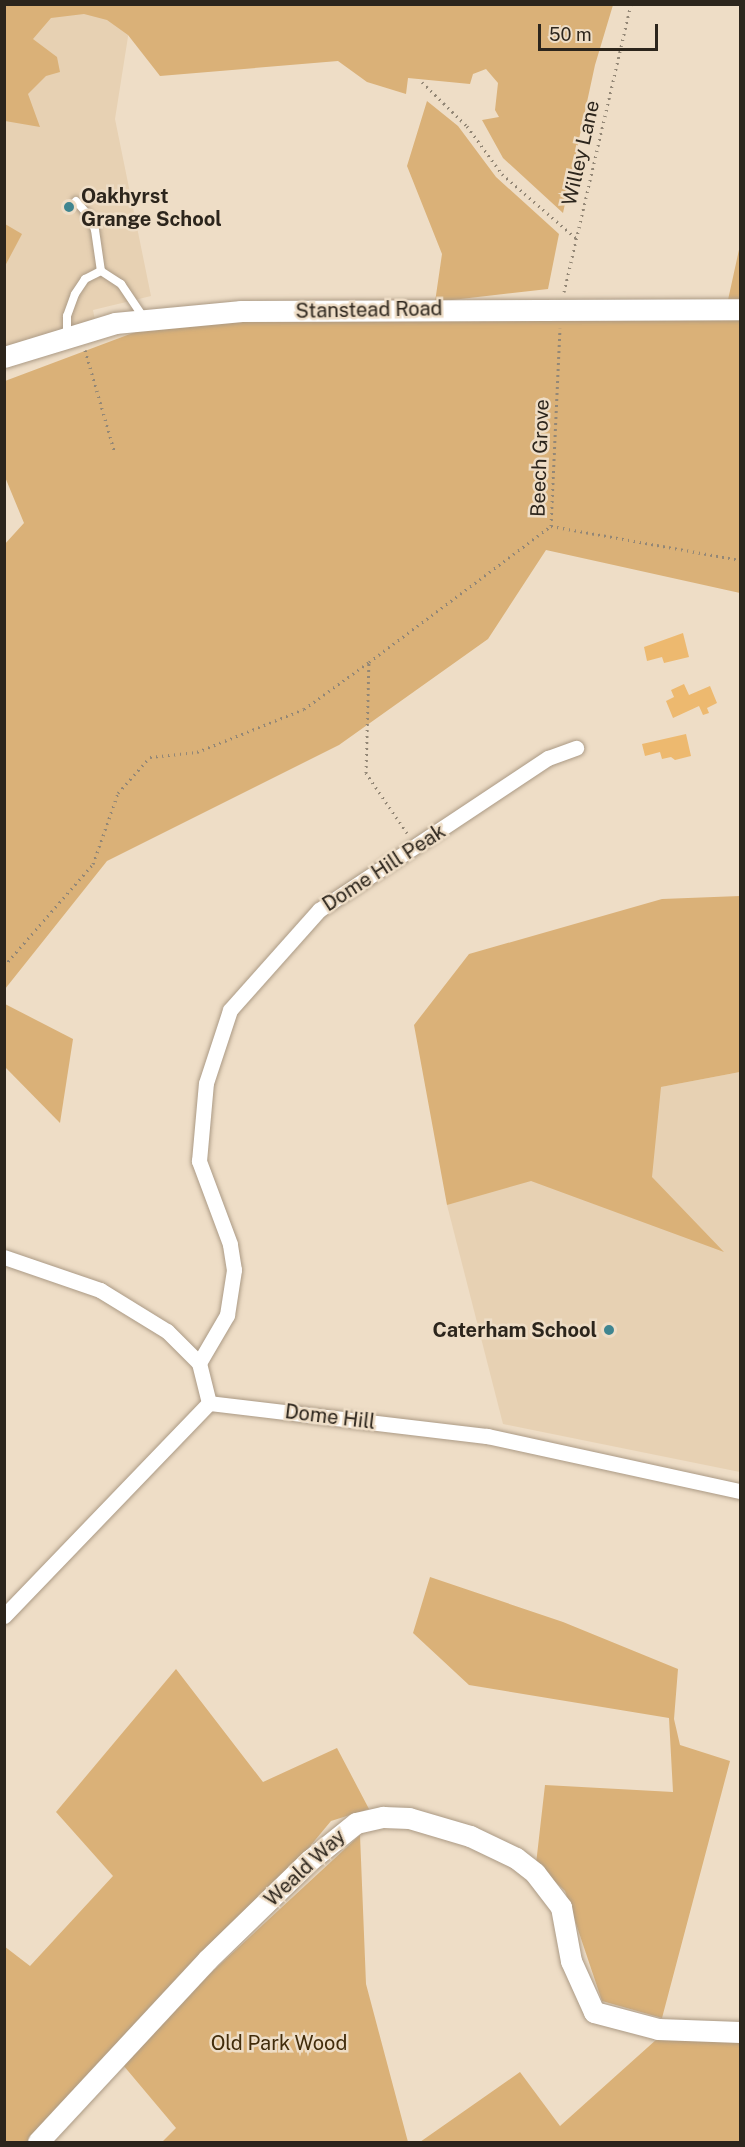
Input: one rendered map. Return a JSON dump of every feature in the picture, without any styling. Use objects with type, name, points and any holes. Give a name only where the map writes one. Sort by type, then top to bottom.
[{"type":"street","name":"Stanstead Road","points":[[4,357],[143,318],[241,311],[741,309]]},
{"type":"street","name":"Dome Hill Peak","points":[[199,1363],[227,1315],[234,1270],[230,1244],[199,1161],[206,1083],[230,1010],[319,910],[548,758],[576,748]]},
{"type":"street","points":[[4,1257],[100,1290],[167,1331],[199,1363],[209,1403],[4,1616]]},
{"type":"street","name":"Dome Hill","points":[[209,1403],[487,1436],[741,1491]]},
{"type":"street","name":"Weald Way","points":[[38,2142],[207,1960],[310,1860],[356,1824],[383,1816],[409,1818],[470,1836],[516,1858],[535,1873],[561,1907],[571,1960],[594,2012],[658,2030],[741,2032]]},
{"type":"lane","points":[[76,201],[90,217],[95,230],[101,271],[121,284],[143,318]]},
{"type":"lane","points":[[73,336],[67,316],[75,294],[85,279],[101,271]]},
{"type":"path","name":"Willey Lane","points":[[561,308],[631,4]]},
{"type":"path","points":[[422,82],[467,126],[502,174],[577,239]]},
{"type":"path","name":"Beech Grove","points":[[561,308],[551,526],[741,560]]},
{"type":"path","points":[[73,336],[114,453]]},
{"type":"path","points":[[4,966],[93,864],[118,793],[150,757],[196,752],[304,709],[551,526]]},
{"type":"path","points":[[369,662],[366,772],[417,847]]},
{"type":"shaded area","name":"Oakhyrst Grange School","points":[[5,5],[133,5],[115,119],[151,296],[93,310],[95,320],[5,349]]},
{"type":"shaded area","name":"Caterham School","points":[[740,1072],[740,1472],[503,1424],[447,1205],[661,1087]]},
{"type":"green space","points":[[5,4],[613,5],[595,65],[563,213],[503,158],[482,120],[499,117],[495,110],[498,83],[486,69],[473,74],[470,84],[408,78],[406,94],[367,82],[338,61],[160,76],[128,35],[107,20],[84,14],[51,18],[33,39],[57,57],[60,72],[46,76],[28,94],[40,127],[5,121]]},
{"type":"green space","points":[[427,101],[458,126],[496,177],[559,234],[548,289],[435,302],[442,254],[407,166]]},
{"type":"green space","points":[[5,224],[22,234],[5,266]]},
{"type":"green space","points":[[740,245],[740,593],[546,550],[488,639],[339,745],[107,861],[5,989],[4,545],[24,523],[5,477],[5,381],[146,328],[326,316],[728,300]]},
{"type":"green space","points":[[740,896],[740,1072],[661,1087],[652,1177],[724,1252],[531,1181],[447,1205],[414,1025],[469,954],[662,899]]},
{"type":"green space","points":[[5,1004],[73,1039],[60,1123],[5,1067]]},
{"type":"green space","points":[[430,1577],[563,1622],[678,1669],[674,1719],[680,1745],[730,1761],[662,2018],[602,2001],[565,1891],[536,1864],[545,1785],[673,1792],[669,1718],[469,1685],[413,1633]]},
{"type":"green space","points":[[176,1669],[263,1782],[337,1748],[369,1809],[331,1821],[286,1875],[38,2133],[26,2142],[5,2142],[4,1946],[30,1966],[113,1876],[56,1812]]},
{"type":"green space","name":"Old Park Wood","points":[[360,1835],[366,1984],[408,2142],[162,2142],[176,2128],[118,2059]]},
{"type":"green space","points":[[657,2039],[740,2039],[740,2142],[420,2142],[520,2072],[560,2126]]},
{"type":"building","points":[[683,633],[689,657],[664,663],[662,657],[647,661],[644,647]]},
{"type":"building","points":[[684,684],[689,695],[710,686],[717,703],[707,708],[709,713],[703,715],[699,706],[673,718],[666,701],[674,697],[671,690]]},
{"type":"building","points":[[686,734],[691,756],[675,760],[671,757],[662,759],[660,752],[645,756],[642,744]]},
{"type":"place","name":"Oakhyrst Grange School","points":[[69,207]]},
{"type":"place","name":"Caterham School","points":[[609,1330]]}]
